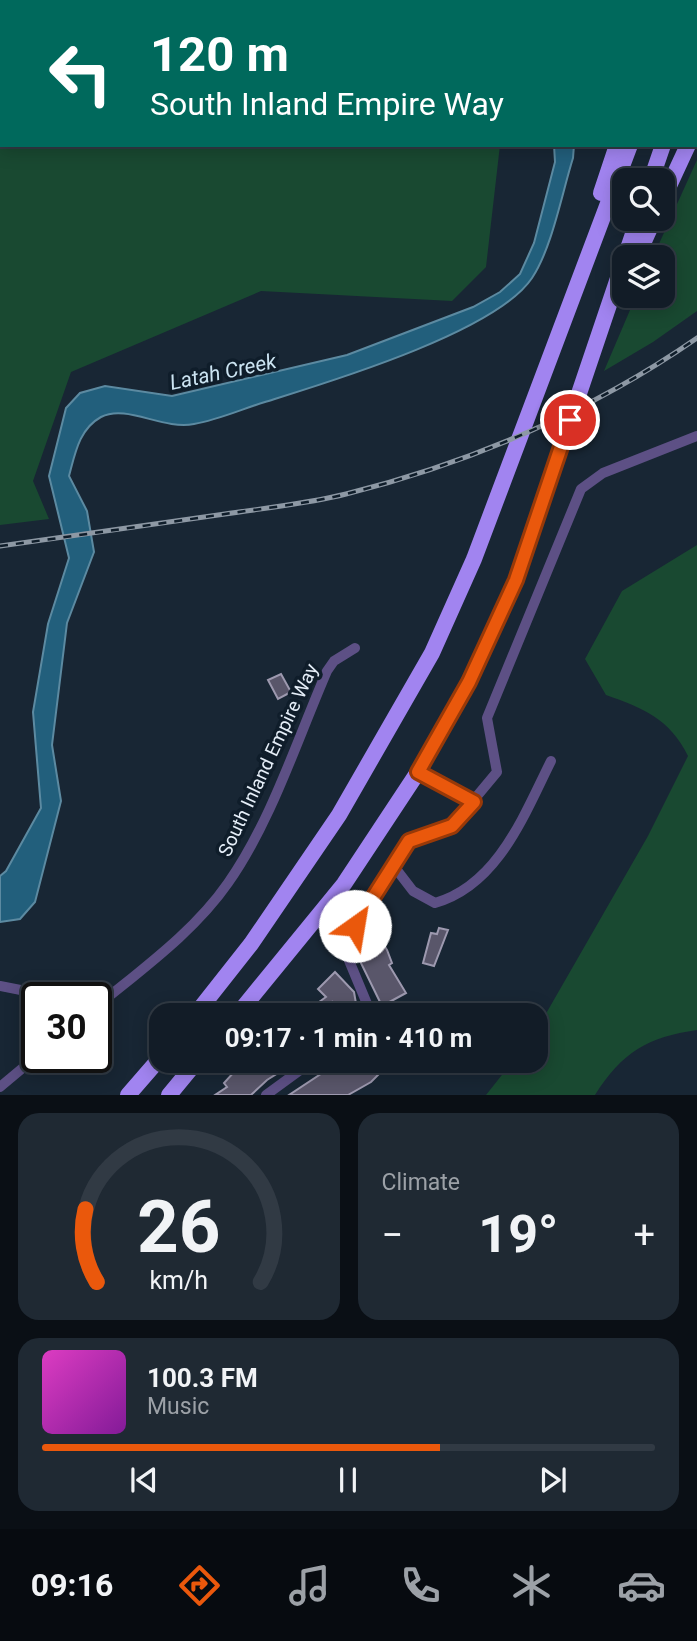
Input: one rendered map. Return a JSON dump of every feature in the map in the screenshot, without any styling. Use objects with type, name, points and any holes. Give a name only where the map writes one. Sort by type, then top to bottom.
[{"type":"highway","points":[[564,325],[578,257],[616,147]]},
{"type":"highway","points":[[204,1003],[251,944],[339,815],[432,653],[474,559],[629,147]]},
{"type":"highway","points":[[655,168],[662,147]]},
{"type":"highway","points":[[675,173],[687,147]]},
{"type":"highway","points":[[247,1003],[344,884],[418,772],[469,682],[516,580],[634,231]]},
{"type":"highway","points":[[598,341],[613,308]]},
{"type":"highway","points":[[128,1095],[149,1071]]},
{"type":"highway","points":[[169,1095],[187,1073]]},
{"type":"street","points":[[367,1003],[343,946],[409,841],[452,826],[497,772],[487,718],[581,489],[603,473],[697,436]]},
{"type":"street","name":"South Inland Empire Way","points":[[112,992],[204,913],[228,883],[254,840],[327,671],[334,661],[355,648]]},
{"type":"street","points":[[393,865],[413,891],[435,903],[453,898],[506,850],[551,761]]},
{"type":"street","points":[[418,772],[474,802]]},
{"type":"street","points":[[0,986],[21,990]]},
{"type":"street","points":[[0,1087],[21,1069]]},
{"type":"street","points":[[266,1095],[296,1073]]},
{"type":"green space","points":[[0,147],[500,147],[486,267],[452,301],[261,291],[71,372],[33,481],[49,519],[0,525]]},
{"type":"green space","points":[[697,160],[697,311],[653,342],[604,371],[631,308],[675,308],[675,245],[658,245],[665,231],[675,231],[675,208]]},
{"type":"green space","points":[[697,545],[697,1030],[664,1037],[638,1049],[615,1068],[595,1095],[486,1095],[503,1073],[548,1073],[548,1010],[648,836],[688,756],[673,733],[654,716],[606,695],[585,659],[622,591]]},
{"type":"water","points":[[554,147],[574,147],[556,220],[539,266],[532,278],[513,298],[484,317],[409,353],[212,420],[182,425],[122,413],[101,417],[88,428],[79,443],[69,476],[87,511],[94,552],[67,623],[52,745],[61,801],[35,902],[20,919],[0,922],[0,876],[6,871],[41,808],[33,712],[48,624],[69,558],[49,476],[66,408],[80,393],[105,386],[172,396],[347,355],[473,307],[500,292],[520,274],[534,243],[555,162]]},
{"type":"building","points":[[281,674],[291,692],[278,699],[268,680]]},
{"type":"building","points":[[373,927],[387,950],[392,963],[389,965],[406,993],[388,1003],[381,1003],[358,957],[367,952],[358,942]]},
{"type":"building","points":[[439,928],[448,930],[434,966],[423,963],[431,933],[437,934]]},
{"type":"building","points":[[335,972],[354,992],[356,1003],[318,1003],[326,997],[318,989]]},
{"type":"building","points":[[233,1073],[278,1073],[251,1095],[215,1095],[227,1087],[224,1083]]},
{"type":"building","points":[[322,1073],[380,1073],[371,1082],[348,1095],[289,1095]]},
{"type":"railway","points":[[0,546],[301,503],[392,481],[438,467],[529,432],[615,389],[697,338]]},
{"type":"route","points":[[355,926],[409,841],[452,826],[474,802],[418,772],[469,682],[516,580],[570,420]]},
{"type":"water label","name":"Latah Creek","points":[[223,372]]}]
